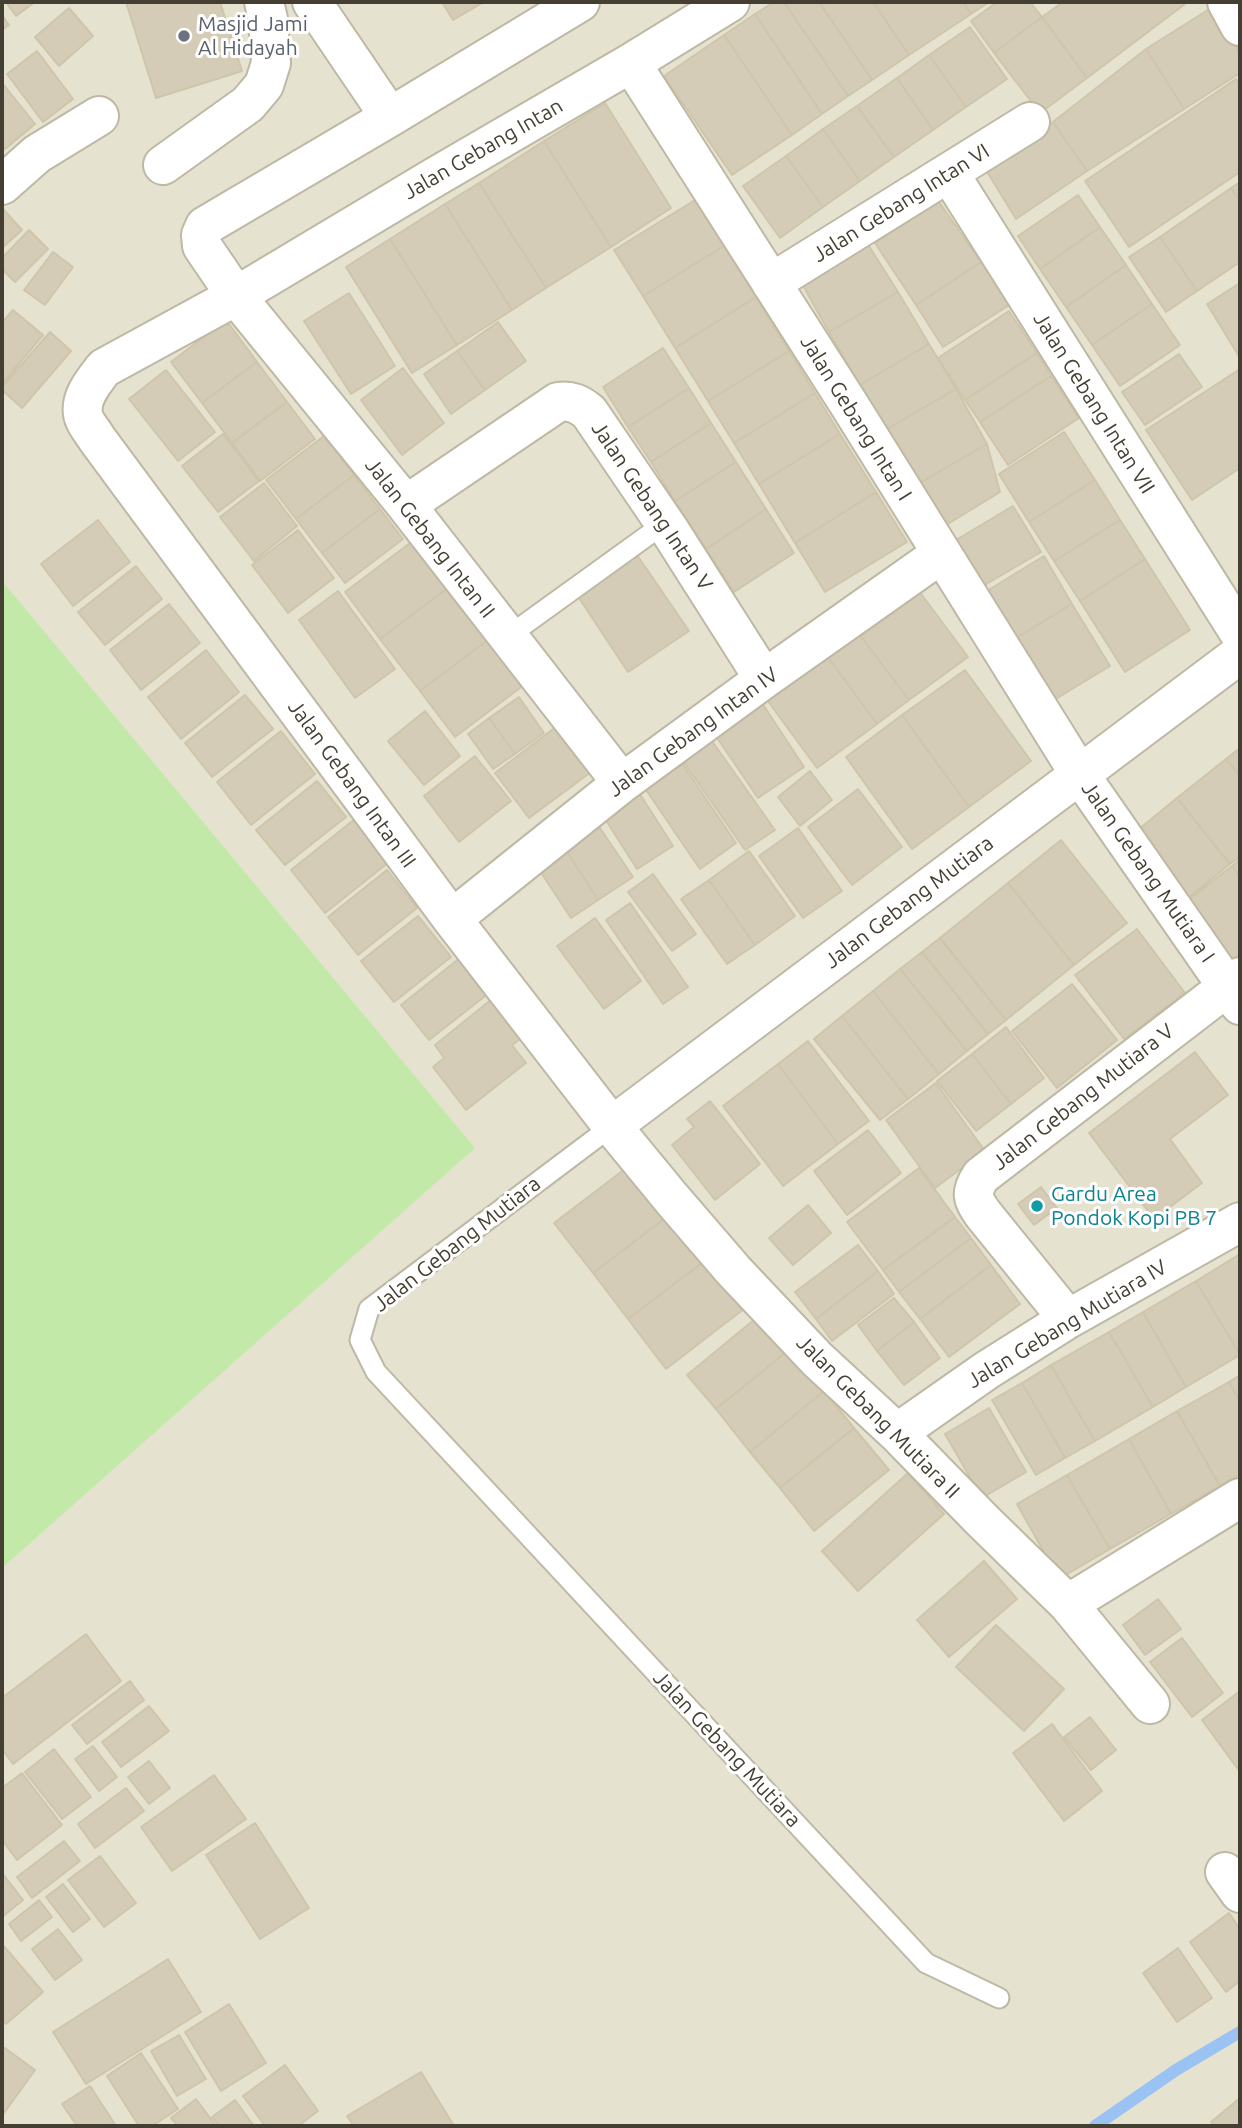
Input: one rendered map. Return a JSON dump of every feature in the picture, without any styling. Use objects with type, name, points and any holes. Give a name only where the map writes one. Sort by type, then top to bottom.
[{"type":"street","points":[[163,165],[248,104],[264,85],[271,63],[264,2]]},
{"type":"street","points":[[312,2],[390,117]]},
{"type":"street","points":[[236,296],[202,246],[201,235],[205,226],[580,2]]},
{"type":"street","name":"Jalan Gebang Intan","points":[[97,439],[82,416],[84,400],[92,383],[104,369],[236,296],[730,2]]},
{"type":"street","points":[[1227,2],[1240,26]]},
{"type":"street","name":"Jalan Gebang Intan I","points":[[631,63],[1080,775]]},
{"type":"street","points":[[2,186],[37,154],[99,116]]},
{"type":"street","name":"Jalan Gebang Intan VI","points":[[771,284],[1030,122]]},
{"type":"street","name":"Jalan Gebang Intan VII","points":[[949,173],[1240,634]]},
{"type":"street","name":"Jalan Gebang Intan II","points":[[236,296],[405,505],[622,783]]},
{"type":"street","name":"Jalan Gebang Intan V","points":[[405,505],[558,401],[570,400],[589,412],[665,523],[764,679]]},
{"type":"street","name":"Jalan Gebang Intan III","points":[[97,439],[452,919],[612,1126]]},
{"type":"street","name":"Jalan Gebang Intan IV","points":[[452,919],[622,783],[941,554]]},
{"type":"street","name":"Jalan Gebang Mutiara","points":[[612,1126],[1240,654]]},
{"type":"street","name":"Jalan Gebang Mutiara I","points":[[1080,775],[1236,989]]},
{"type":"street","name":"Jalan Gebang Mutiara V","points":[[1068,1319],[983,1214],[975,1201],[973,1189],[981,1176],[1236,989]]},
{"type":"street","name":"Jalan Gebang Mutiara II","points":[[612,1126],[734,1271],[817,1359],[897,1433],[1068,1604],[1150,1704]]},
{"type":"street","name":"Jalan Gebang Mutiara IV","points":[[897,1433],[987,1370],[1068,1319],[1240,1222]]},
{"type":"street","points":[[1068,1604],[1240,1499]]},
{"type":"lane","points":[[507,637],[665,523]]},
{"type":"lane","name":"Jalan Gebang Mutiara","points":[[612,1126],[369,1309],[360,1340],[376,1373],[926,1963],[999,1997]]},
{"type":"shaded area","points":[[2,2],[1240,2],[1240,2126],[2,2126]]},
{"type":"green space","points":[[2,581],[475,1148],[2,1568]]},
{"type":"building","points":[[6,2],[35,2],[16,16]]},
{"type":"building","name":"Masjid Jami Al Hidayah","points":[[126,2],[220,2],[242,71],[156,98]]},
{"type":"building","points":[[442,2],[484,2],[453,20]]},
{"type":"building","points":[[774,2],[784,2],[848,96],[822,114],[755,14]]},
{"type":"building","points":[[784,2],[819,2],[872,80],[848,96]]},
{"type":"building","points":[[819,2],[873,2],[909,55],[872,80]]},
{"type":"building","points":[[873,2],[963,2],[971,14],[909,55]]},
{"type":"building","points":[[963,2],[989,2],[971,14]]},
{"type":"building","points":[[997,2],[1030,2],[1042,17],[994,53],[971,21]]},
{"type":"building","points":[[1063,2],[1185,4],[1087,78],[1042,17]]},
{"type":"building","points":[[69,8],[93,36],[59,66],[35,37]]},
{"type":"building","points":[[1211,8],[1240,53],[1240,73],[1184,109],[1146,49]]},
{"type":"building","points":[[755,14],[822,114],[792,135],[724,35]]},
{"type":"building","points":[[2,15],[9,25],[2,30]]},
{"type":"building","points":[[1042,17],[1087,78],[1040,113],[994,53]]},
{"type":"building","points":[[970,27],[1007,79],[966,107],[929,55]]},
{"type":"building","points":[[724,35],[792,135],[732,175],[664,76]]},
{"type":"building","points":[[1146,49],[1184,109],[1087,171],[1053,122]]},
{"type":"building","points":[[37,51],[73,99],[43,122],[7,74]]},
{"type":"building","points":[[929,55],[966,107],[933,130],[897,78]]},
{"type":"building","points":[[897,78],[933,130],[894,157],[857,106]]},
{"type":"building","points":[[1236,79],[1240,86],[1240,172],[1129,247],[1085,181]]},
{"type":"building","points":[[3,84],[35,124],[5,149],[2,145]]},
{"type":"building","points":[[605,103],[671,208],[611,247],[544,141]]},
{"type":"building","points":[[857,106],[894,157],[860,181],[823,129]]},
{"type":"building","points":[[1053,122],[1087,171],[1016,219],[986,170]]},
{"type":"building","points":[[823,129],[860,181],[823,207],[786,156]]},
{"type":"building","points":[[544,141],[611,247],[546,288],[479,183]]},
{"type":"building","points":[[786,156],[823,207],[780,238],[743,186]]},
{"type":"building","points":[[1240,182],[1240,201],[1231,188]]},
{"type":"building","points":[[479,183],[546,288],[512,310],[445,204]]},
{"type":"building","points":[[1231,188],[1240,201],[1240,262],[1197,291],[1160,237]]},
{"type":"building","points":[[1078,195],[1100,227],[1040,269],[1018,236]]},
{"type":"building","points":[[695,200],[724,246],[643,296],[614,250]]},
{"type":"building","points":[[939,202],[981,262],[916,305],[875,243]]},
{"type":"building","points":[[445,204],[512,310],[457,345],[390,239]]},
{"type":"building","points":[[2,208],[22,230],[2,248]]},
{"type":"building","points":[[1100,227],[1126,265],[1066,307],[1040,269]]},
{"type":"building","points":[[29,230],[48,249],[15,282],[2,269],[2,258]]},
{"type":"building","points":[[1160,237],[1197,291],[1166,312],[1129,257]]},
{"type":"building","points":[[390,239],[457,345],[412,373],[346,267]]},
{"type":"building","points":[[867,243],[898,292],[829,332],[801,282]]},
{"type":"building","points":[[724,246],[756,297],[675,348],[643,296]]},
{"type":"building","points":[[53,252],[73,267],[45,305],[24,290]]},
{"type":"building","points":[[981,262],[1011,304],[943,347],[916,305]]},
{"type":"building","points":[[1126,265],[1152,304],[1092,345],[1066,307]]},
{"type":"building","points":[[1240,283],[1240,358],[1207,304]]},
{"type":"building","points":[[898,292],[929,344],[860,385],[829,332]]},
{"type":"building","points":[[349,293],[395,366],[351,394],[304,321]]},
{"type":"building","points":[[756,297],[789,351],[708,401],[675,348]]},
{"type":"building","points":[[1152,304],[1180,345],[1120,386],[1092,345]]},
{"type":"building","points":[[13,310],[43,335],[2,384],[2,323]]},
{"type":"building","points":[[1009,311],[1037,353],[965,400],[938,358]]},
{"type":"building","points":[[226,320],[257,362],[202,403],[171,362]]},
{"type":"building","points":[[498,322],[526,361],[485,390],[457,351]]},
{"type":"building","points":[[50,332],[71,351],[22,408],[2,387]]},
{"type":"building","points":[[929,344],[956,389],[887,429],[860,385]]},
{"type":"building","points":[[663,348],[689,388],[628,427],[603,387]]},
{"type":"building","points":[[457,351],[485,390],[451,414],[424,374]]},
{"type":"building","points":[[789,351],[815,393],[734,443],[708,401]]},
{"type":"building","points":[[1037,353],[1051,376],[980,422],[965,400]]},
{"type":"building","points":[[1179,354],[1202,387],[1145,425],[1122,392]]},
{"type":"building","points":[[257,362],[287,402],[232,443],[202,403]]},
{"type":"building","points":[[403,368],[444,423],[402,455],[361,400]]},
{"type":"building","points":[[1240,369],[1240,468],[1192,500],[1146,430]]},
{"type":"building","points":[[166,370],[215,432],[178,461],[129,399]]},
{"type":"building","points":[[1051,376],[1079,418],[1008,465],[980,422]]},
{"type":"building","points":[[689,388],[711,423],[651,462],[628,427]]},
{"type":"building","points":[[956,389],[987,444],[918,484],[887,429]]},
{"type":"building","points":[[815,393],[840,434],[759,484],[734,443]]},
{"type":"building","points":[[287,402],[315,439],[260,481],[232,443]]},
{"type":"building","points":[[711,423],[736,462],[675,501],[651,462]]},
{"type":"building","points":[[1064,432],[1095,480],[1029,522],[999,474]]},
{"type":"building","points":[[223,434],[259,481],[218,512],[182,466]]},
{"type":"building","points":[[840,434],[876,492],[795,543],[759,484]]},
{"type":"building","points":[[324,436],[354,475],[296,519],[266,480]]},
{"type":"building","points":[[987,444],[1000,492],[943,527],[918,484]]},
{"type":"building","points":[[736,462],[766,509],[706,549],[675,501]]},
{"type":"building","points":[[354,475],[380,509],[322,553],[296,519]]},
{"type":"building","points":[[1095,480],[1120,520],[1054,561],[1029,522]]},
{"type":"building","points":[[264,483],[297,526],[254,561],[220,517]]},
{"type":"building","points":[[876,492],[907,542],[825,592],[795,543]]},
{"type":"building","points":[[1013,506],[1041,552],[983,586],[956,540]]},
{"type":"building","points":[[380,509],[403,539],[345,583],[322,553]]},
{"type":"building","points":[[766,509],[794,553],[734,592],[706,549]]},
{"type":"building","points":[[98,520],[130,562],[73,606],[41,564]]},
{"type":"building","points":[[1120,520],[1145,559],[1080,601],[1054,561]]},
{"type":"building","points":[[298,530],[334,578],[288,613],[252,565]]},
{"type":"building","points":[[414,540],[449,587],[380,639],[345,592]]},
{"type":"building","points":[[637,555],[689,631],[628,672],[577,595]]},
{"type":"building","points":[[1044,556],[1072,604],[1016,638],[987,591]]},
{"type":"building","points":[[1145,559],[1190,630],[1125,672],[1080,601]]},
{"type":"building","points":[[136,566],[162,599],[105,645],[78,612]]},
{"type":"building","points":[[913,583],[968,657],[909,700],[853,626]]},
{"type":"building","points":[[449,587],[489,639],[420,691],[380,639]]},
{"type":"building","points":[[338,591],[395,669],[355,698],[299,620]]},
{"type":"building","points":[[169,604],[200,643],[141,690],[110,650]]},
{"type":"building","points":[[1072,604],[1110,666],[1054,700],[1016,638]]},
{"type":"building","points":[[853,626],[909,700],[877,724],[822,649]]},
{"type":"building","points":[[489,639],[524,685],[455,737],[420,691]]},
{"type":"building","points":[[822,649],[877,724],[817,768],[762,693]]},
{"type":"building","points":[[206,650],[239,692],[181,739],[148,697]]},
{"type":"building","points":[[965,670],[1031,761],[969,807],[902,715]]},
{"type":"building","points":[[245,695],[273,729],[212,777],[185,743]]},
{"type":"building","points":[[519,697],[544,733],[515,754],[489,718]]},
{"type":"building","points":[[760,700],[804,767],[758,798],[713,732]]},
{"type":"building","points":[[425,711],[460,756],[424,785],[388,741]]},
{"type":"building","points":[[902,715],[969,807],[912,849],[846,757]]},
{"type":"building","points":[[489,718],[515,754],[493,769],[468,734]]},
{"type":"building","points":[[557,726],[591,772],[529,818],[495,773]]},
{"type":"building","points":[[281,731],[315,774],[251,825],[217,782]]},
{"type":"building","points":[[707,734],[775,830],[745,850],[678,754]]},
{"type":"building","points":[[1240,748],[1240,776],[1226,759]]},
{"type":"building","points":[[475,756],[511,801],[459,842],[424,796]]},
{"type":"building","points":[[679,759],[736,843],[700,869],[642,784]]},
{"type":"building","points":[[1226,759],[1240,776],[1240,857],[1230,864],[1177,798]]},
{"type":"building","points":[[810,771],[832,800],[800,826],[778,797]]},
{"type":"building","points":[[317,781],[346,817],[285,865],[256,830]]},
{"type":"building","points":[[636,788],[673,846],[637,869],[600,811]]},
{"type":"building","points":[[858,789],[902,847],[852,885],[808,827]]},
{"type":"building","points":[[1177,798],[1230,864],[1186,900],[1133,834]]},
{"type":"building","points":[[355,819],[389,862],[325,913],[291,870]]},
{"type":"building","points":[[598,825],[633,877],[598,900],[564,847]]},
{"type":"building","points":[[798,828],[842,891],[803,918],[759,856]]},
{"type":"building","points":[[1061,840],[1127,923],[1074,965],[1008,883]]},
{"type":"building","points":[[564,847],[598,900],[571,918],[536,865]]},
{"type":"building","points":[[749,851],[795,916],[755,945],[709,880]]},
{"type":"building","points":[[1240,860],[1240,877],[1232,866]]},
{"type":"building","points":[[1232,866],[1240,877],[1240,962],[1236,965],[1187,901]]},
{"type":"building","points":[[387,870],[417,908],[358,955],[328,917]]},
{"type":"building","points":[[653,874],[696,934],[672,951],[628,892]]},
{"type":"building","points":[[709,880],[755,945],[727,964],[681,899]]},
{"type":"building","points":[[1008,883],[1074,965],[1006,1020],[940,938]]},
{"type":"building","points":[[630,903],[688,987],[663,1004],[606,920]]},
{"type":"building","points":[[418,916],[451,957],[394,1002],[361,961]]},
{"type":"building","points":[[595,918],[641,981],[604,1009],[557,946]]},
{"type":"building","points":[[1137,929],[1185,993],[1124,1039],[1075,975]]},
{"type":"building","points":[[940,938],[1006,1020],[988,1034],[922,952]]},
{"type":"building","points":[[922,952],[988,1034],[967,1051],[900,969]]},
{"type":"building","points":[[461,957],[489,993],[429,1040],[401,1005]]},
{"type":"building","points":[[900,969],[967,1051],[939,1074],[873,991]]},
{"type":"building","points":[[1072,984],[1117,1040],[1057,1088],[1012,1031]]},
{"type":"building","points":[[873,991],[939,1074],[908,1099],[842,1016]]},
{"type":"building","points":[[492,999],[523,1037],[512,1045],[526,1063],[466,1110],[433,1067],[444,1058],[435,1045]]},
{"type":"building","points":[[842,1016],[908,1099],[880,1120],[814,1039]]},
{"type":"building","points":[[1006,1027],[1044,1078],[1011,1104],[972,1054]]},
{"type":"building","points":[[808,1041],[869,1121],[838,1144],[778,1064]]},
{"type":"building","points":[[1195,1052],[1228,1095],[1170,1139],[1202,1183],[1154,1219],[1089,1133]]},
{"type":"building","points":[[972,1054],[1011,1104],[976,1131],[937,1081]]},
{"type":"building","points":[[778,1064],[838,1144],[783,1186],[723,1106]]},
{"type":"building","points":[[936,1083],[985,1151],[935,1188],[886,1120]]},
{"type":"building","points":[[710,1101],[760,1164],[715,1200],[672,1145],[694,1127],[687,1119]]},
{"type":"building","points":[[868,1130],[901,1173],[847,1215],[814,1171]]},
{"type":"building","points":[[634,1162],[672,1213],[593,1273],[554,1223]]},
{"type":"building","points":[[919,1168],[955,1217],[883,1270],[847,1222]]},
{"type":"building","name":"Gardu Area Pondok Kopi PB 7","points":[[1041,1187],[1057,1208],[1034,1225],[1018,1204]]},
{"type":"building","points":[[808,1205],[831,1233],[793,1265],[769,1238]]},
{"type":"building","points":[[672,1213],[707,1259],[628,1319],[593,1273]]},
{"type":"building","points":[[955,1217],[971,1238],[899,1292],[883,1270]]},
{"type":"building","points":[[971,1238],[991,1265],[920,1319],[899,1292]]},
{"type":"building","points":[[858,1245],[878,1271],[816,1319],[795,1292]]},
{"type":"building","points":[[1240,1254],[1240,1355],[1196,1281]]},
{"type":"building","points":[[707,1259],[745,1308],[666,1369],[628,1319]]},
{"type":"building","points":[[991,1265],[1020,1304],[949,1357],[920,1319]]},
{"type":"building","points":[[878,1271],[894,1294],[832,1341],[816,1319]]},
{"type":"building","points":[[1196,1281],[1240,1355],[1186,1387],[1143,1312]]},
{"type":"building","points":[[894,1298],[914,1322],[877,1351],[858,1325]]},
{"type":"building","points":[[1143,1312],[1186,1387],[1153,1407],[1109,1332]]},
{"type":"building","points":[[761,1314],[790,1349],[716,1409],[687,1375]]},
{"type":"building","points":[[914,1322],[940,1358],[904,1385],[877,1351]]},
{"type":"building","points":[[1109,1332],[1153,1407],[1095,1441],[1051,1365]]},
{"type":"building","points":[[790,1349],[824,1391],[750,1452],[716,1409]]},
{"type":"building","points":[[1051,1365],[1095,1441],[1065,1458],[1022,1383]]},
{"type":"building","points":[[1240,1375],[1240,1402],[1229,1382]]},
{"type":"building","points":[[1229,1382],[1240,1402],[1240,1474],[1220,1486],[1177,1411]]},
{"type":"building","points":[[1022,1383],[1065,1458],[1036,1475],[992,1400]]},
{"type":"building","points":[[824,1391],[854,1428],[780,1488],[750,1452]]},
{"type":"building","points":[[989,1408],[1026,1472],[982,1498],[945,1434]]},
{"type":"building","points":[[1177,1411],[1220,1486],[1171,1514],[1129,1439]]},
{"type":"building","points":[[854,1428],[889,1470],[814,1531],[780,1488]]},
{"type":"building","points":[[1129,1439],[1171,1514],[1110,1549],[1067,1475]]},
{"type":"building","points":[[908,1473],[944,1514],[858,1591],[822,1551]]},
{"type":"building","points":[[1067,1475],[1110,1549],[1059,1579],[1017,1504]]},
{"type":"building","points":[[984,1561],[1017,1599],[949,1657],[917,1620]]},
{"type":"building","points":[[1158,1599],[1181,1629],[1145,1655],[1123,1625]]},
{"type":"building","points":[[996,1625],[1064,1689],[1024,1731],[956,1667]]},
{"type":"building","points":[[86,1634],[121,1681],[13,1764],[2,1749],[2,1698]]},
{"type":"building","points":[[1182,1638],[1223,1693],[1192,1717],[1150,1662]]},
{"type":"building","points":[[130,1681],[144,1700],[87,1744],[72,1725]]},
{"type":"building","points":[[1240,1691],[1240,1772],[1202,1720]]},
{"type":"building","points":[[149,1706],[169,1731],[121,1767],[102,1742]]},
{"type":"building","points":[[1090,1717],[1116,1750],[1091,1770],[1064,1737]]},
{"type":"building","points":[[1052,1724],[1102,1791],[1064,1821],[1013,1753]]},
{"type":"building","points":[[93,1746],[117,1777],[99,1791],[75,1759]]},
{"type":"building","points":[[54,1749],[91,1797],[62,1819],[25,1772]]},
{"type":"building","points":[[149,1761],[170,1788],[149,1804],[128,1777]]},
{"type":"building","points":[[22,1773],[62,1825],[17,1860],[2,1840],[2,1788]]},
{"type":"building","points":[[214,1775],[246,1819],[172,1871],[141,1827]]},
{"type":"building","points":[[126,1788],[144,1811],[95,1848],[78,1824]]},
{"type":"building","points":[[255,1823],[309,1908],[260,1939],[206,1855]]},
{"type":"building","points":[[64,1841],[80,1861],[32,1898],[17,1877]]},
{"type":"building","points":[[100,1856],[136,1903],[104,1927],[68,1880]]},
{"type":"building","points":[[2,1873],[23,1900],[2,1917]]},
{"type":"building","points":[[63,1884],[90,1919],[73,1932],[46,1897]]},
{"type":"building","points":[[39,1900],[52,1917],[21,1941],[9,1924]]},
{"type":"building","points":[[1229,1913],[1240,1929],[1240,1981],[1226,1992],[1190,1942]]},
{"type":"building","points":[[58,1929],[82,1960],[55,1980],[32,1949]]},
{"type":"building","points":[[2,1944],[43,1992],[6,2024],[2,2019]]},
{"type":"building","points":[[1178,1948],[1212,1998],[1177,2022],[1143,1973]]},
{"type":"building","points":[[168,1959],[201,2012],[86,2084],[53,2032]]},
{"type":"building","points":[[229,2004],[266,2063],[221,2091],[185,2032]]},
{"type":"building","points":[[179,2035],[206,2079],[177,2096],[151,2051]]},
{"type":"building","points":[[2,2046],[35,2070],[2,2116]]},
{"type":"building","points":[[141,2053],[178,2109],[152,2126],[139,2126],[107,2076]]},
{"type":"building","points":[[285,2065],[318,2111],[298,2126],[265,2126],[243,2096]]},
{"type":"building","points":[[421,2072],[454,2126],[354,2126],[347,2116]]},
{"type":"building","points":[[90,2086],[116,2126],[77,2126],[62,2104]]},
{"type":"building","points":[[1240,2098],[1240,2126],[1215,2126],[1211,2122]]},
{"type":"building","points":[[196,2099],[216,2126],[178,2126],[171,2118]]},
{"type":"building","points":[[235,2100],[254,2126],[219,2126],[212,2117]]},
{"type":"waterway","points":[[1095,2126],[1176,2070],[1240,2032]]},
{"type":"place","name":"Masjid Jami Al Hidayah","points":[[184,36]]},
{"type":"place","name":"Gardu Area Pondok Kopi PB 7","points":[[1037,1206]]}]
